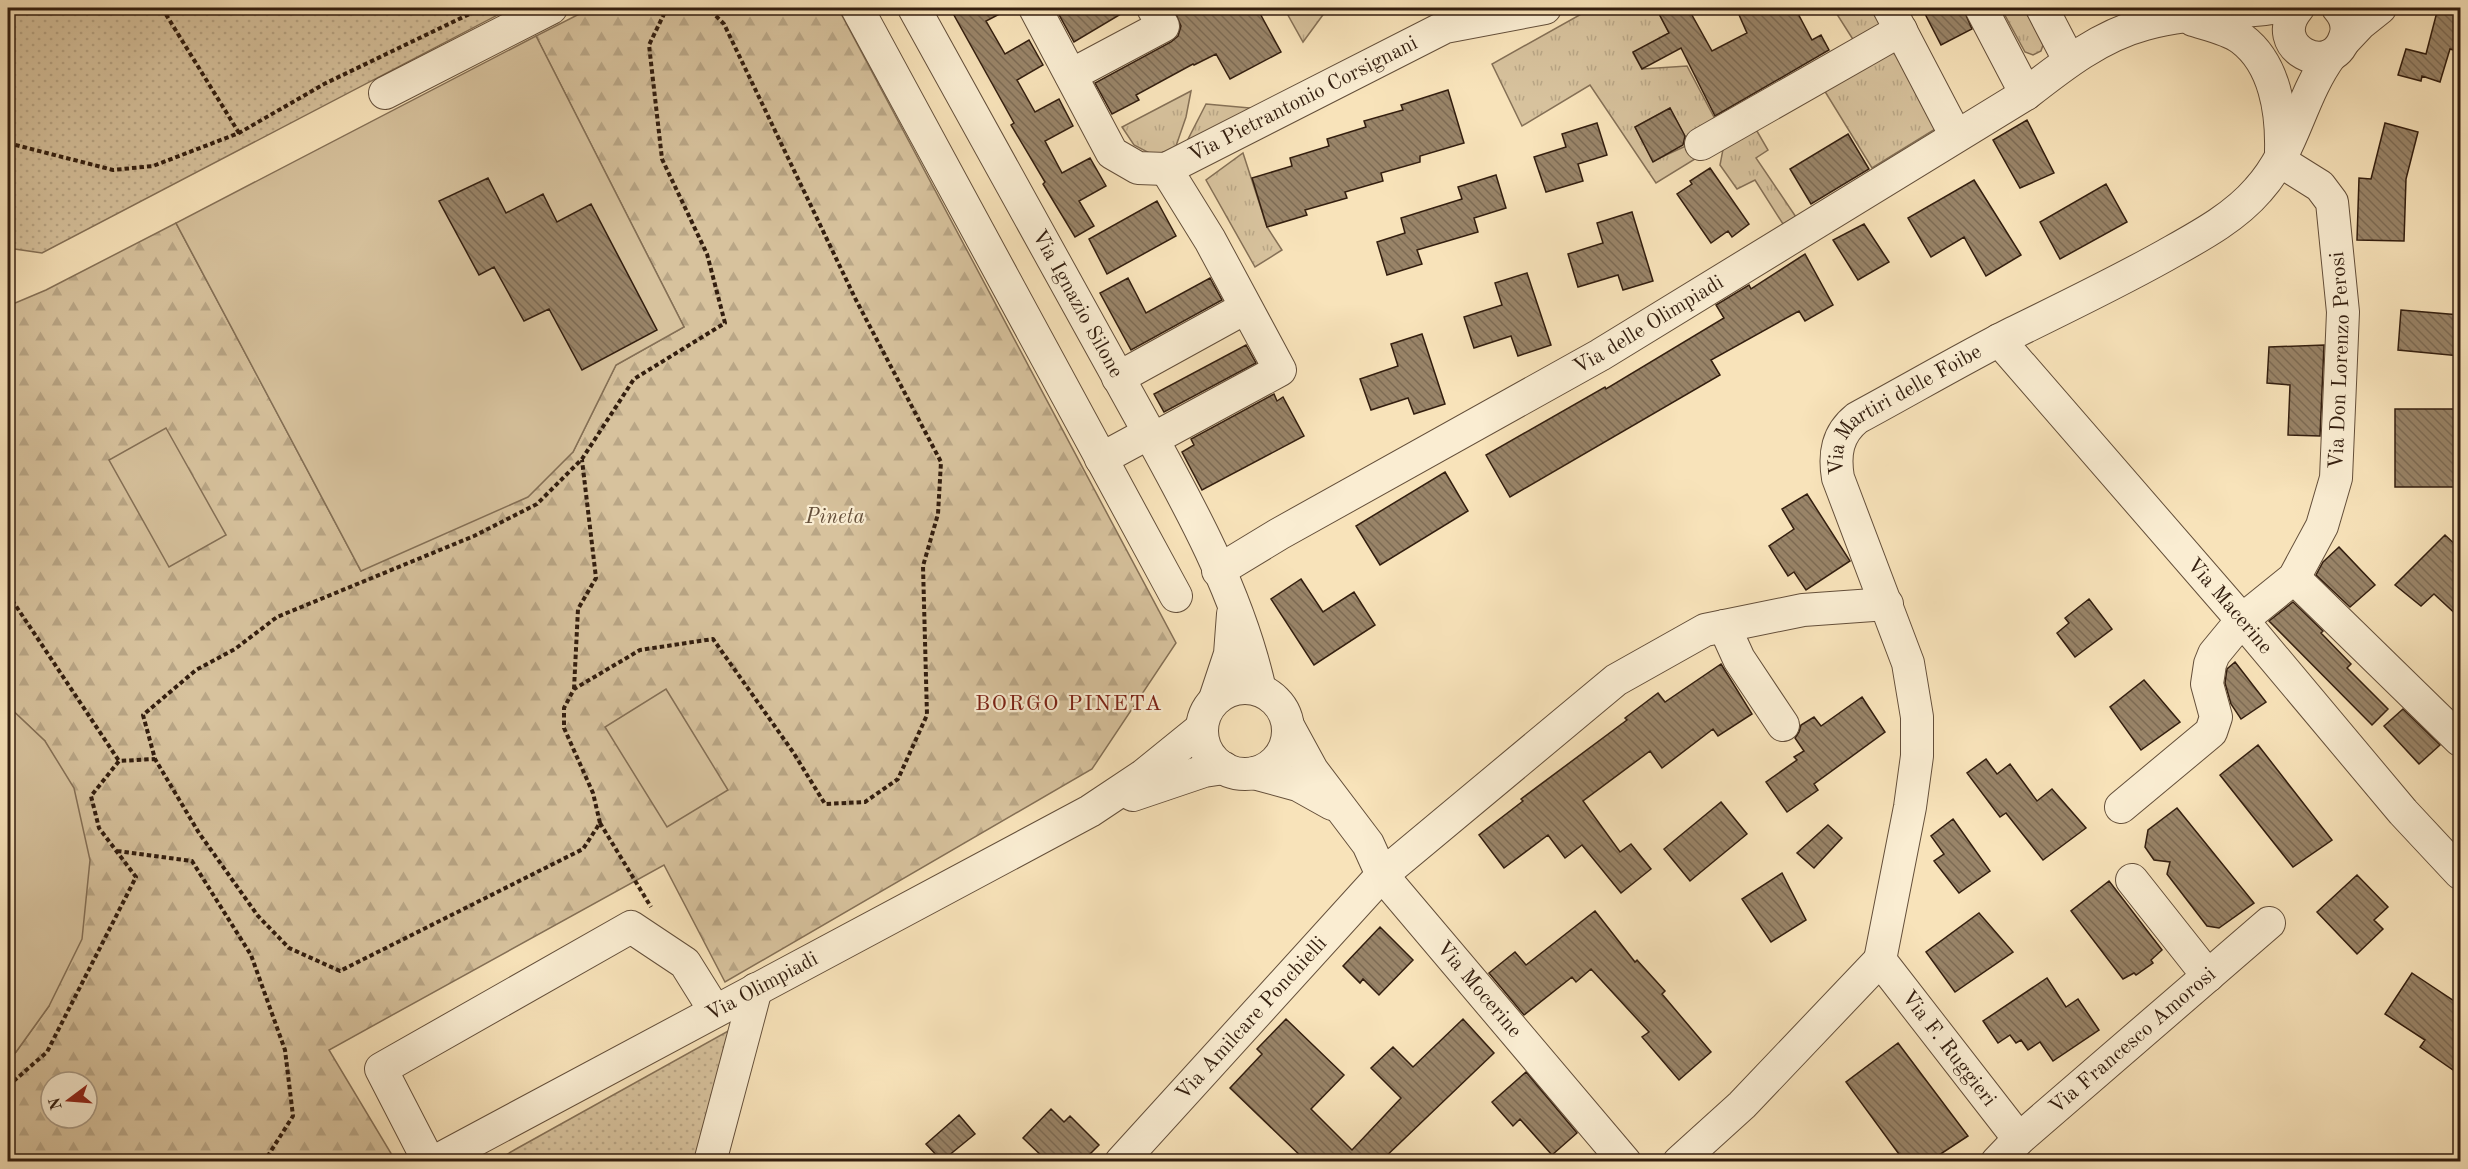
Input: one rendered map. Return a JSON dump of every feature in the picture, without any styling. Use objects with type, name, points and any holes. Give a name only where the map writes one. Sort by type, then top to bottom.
[{"type":"street","points":[[385,93],[550,8]]},
{"type":"street","points":[[857,8],[1176,596]]},
{"type":"street","name":"Via Ignazio Silone","points":[[914,8],[1151,436],[1233,604],[1248,643],[1260,690]]},
{"type":"street","points":[[1035,8],[1112,153],[1138,168],[1166,169],[1210,240],[1280,370],[1101,459]]},
{"type":"street","points":[[1071,75],[1163,26],[1153,8]]},
{"type":"street","name":"Via Pietrantonio Corsignani","points":[[1166,169],[1445,27],[1545,8]]},
{"type":"street","points":[[1981,8],[2026,94]]},
{"type":"street","points":[[2042,8],[2069,60]]},
{"type":"street","points":[[2280,21],[2305,56],[2322,58],[2338,48],[2346,22],[2338,8]]},
{"type":"street","points":[[2348,8],[2356,8]]},
{"type":"street","name":"Via Martiri delle Foibe","points":[[1880,960],[1902,856],[1918,748],[1912,680],[1887,604],[1838,478],[1836,458],[1840,439],[1857,418],[1999,340],[2129,275],[2225,219],[2258,191],[2280,161],[2294,134],[2302,106],[2321,69],[2360,24],[2380,8]]},
{"type":"street","points":[[2202,12],[2217,27],[2241,38],[2260,59],[2276,92],[2282,124],[2280,161]]},
{"type":"street","name":"Via delle Olimpiadi","points":[[1218,571],[1289,528],[1600,355],[2026,94],[2069,60],[2114,35],[2146,24],[2202,12],[2280,21]]},
{"type":"street","points":[[1701,144],[1895,19],[1956,136]]},
{"type":"street","name":"Via Martiri delle Foibe","points":[[2280,21],[2300,71],[2303,89],[2302,106]]},
{"type":"street","points":[[897,81],[942,57]]},
{"type":"street","name":"Via Don Lorenzo Perosi","points":[[2121,807],[2211,732],[2216,717],[2207,684],[2214,654],[2242,620],[2294,578],[2322,526],[2336,478],[2343,312],[2332,202],[2320,186],[2280,161]]},
{"type":"street","points":[[1118,378],[1245,308]]},
{"type":"street","name":"Via Macerine","points":[[1999,340],[2242,620],[2403,812],[2460,873]]},
{"type":"street","points":[[2294,578],[2460,740]]},
{"type":"street","name":"Via Ignazio Silone","points":[[1215,699],[1230,654],[1233,604]]},
{"type":"street","name":"Via Amilcare Ponchielli","points":[[1121,1161],[1382,875],[1616,680],[1705,630],[1803,610],[1887,604]]},
{"type":"street","points":[[1724,626],[1739,659],[1783,725]]},
{"type":"street","points":[[1236,688],[1260,690],[1279,704],[1288,726],[1288,738],[1284,750],[1266,768],[1254,773],[1240,773],[1224,768],[1208,751],[1203,740],[1204,717],[1215,699],[1225,693],[1236,688]]},
{"type":"street","name":"Via Mocerine","points":[[1288,726],[1312,770],[1368,844],[1382,875],[1625,1161]]},
{"type":"street","name":"Via Olimpiadi","points":[[431,1161],[1090,811],[1144,775],[1202,728]]},
{"type":"street","name":"Via Olimpiadi","points":[[1090,811],[1167,782],[1208,770],[1224,768]]},
{"type":"street","name":"Via Mocerine","points":[[1254,773],[1298,785],[1343,811]]},
{"type":"street","points":[[2132,880],[2208,976]]},
{"type":"street","name":"Via Francesco Amorosi","points":[[1997,1161],[2019,1139],[2269,923]]},
{"type":"street","points":[[431,1161],[381,1069],[631,927],[685,963],[715,1011]]},
{"type":"street","points":[[1679,1161],[1742,1105],[1880,960]]},
{"type":"street","name":"Via F. Ruggieri","points":[[1880,960],[2019,1139]]},
{"type":"street","points":[[710,1161],[756,989]]},
{"type":"path","points":[[162,8],[239,134]]},
{"type":"path","points":[[8,143],[113,170],[153,166],[239,134],[324,84],[482,8]]},
{"type":"path","points":[[600,823],[583,849],[340,971],[289,948],[258,916],[199,833],[155,759],[143,715],[196,670],[235,650],[277,617],[474,536],[537,504],[582,459],[634,379],[725,323],[707,254],[662,159],[649,45],[665,12],[670,8]]},
{"type":"path","points":[[574,689],[640,650],[713,639],[793,752],[825,804],[865,802],[898,780],[927,715],[922,566],[938,514],[941,462],[856,300],[724,24],[708,8]]},
{"type":"path","points":[[582,459],[596,578],[578,609],[574,689],[564,708],[564,728],[593,793],[600,823],[655,913]]},
{"type":"path","points":[[8,594],[119,761]]},
{"type":"path","points":[[8,1086],[47,1052],[136,877],[99,828],[91,796],[119,761],[155,759]]},
{"type":"path","points":[[116,851],[192,861],[251,955],[285,1050],[293,1116],[264,1161]]},
{"type":"green space","points":[[8,8],[511,8],[42,253],[8,248]]},
{"type":"green space","name":"Pineta","points":[[591,8],[838,8],[1176,643],[1092,769],[725,982],[664,865],[329,1050],[392,1155],[383,1161],[8,1162],[8,1059],[16,1052],[49,1006],[45,741],[8,706],[8,306],[46,290],[176,223],[361,571],[573,452],[616,365],[684,327],[536,36]]},
{"type":"green space","points":[[1284,8],[1328,8],[1303,42]]},
{"type":"green space","points":[[1592,8],[1656,8],[1669,33],[1633,53],[1642,69],[1687,66],[1715,119],[1688,142],[1670,108],[1635,127],[1653,161],[1688,145],[1695,159],[1656,183],[1590,85],[1522,126],[1492,64]]},
{"type":"green space","points":[[1833,8],[1874,8],[1884,26],[1854,41]]},
{"type":"green space","points":[[2001,8],[2024,8],[2043,45],[2041,51],[2033,55],[2025,52]]},
{"type":"green space","points":[[536,36],[684,327],[616,365],[573,452],[528,497],[361,571],[176,223]]},
{"type":"green space","points":[[1897,49],[1937,128],[1872,168],[1821,85]]},
{"type":"green space","points":[[1191,91],[1186,117],[1175,149],[1153,155],[1134,145],[1122,127]]},
{"type":"green space","points":[[1206,104],[1250,108],[1183,149]]},
{"type":"green space","points":[[1754,126],[1768,150],[1756,158],[1796,217],[1783,224],[1755,180],[1737,189],[1720,165],[1724,144]]},
{"type":"green space","points":[[1243,153],[1267,227],[1282,250],[1255,267],[1206,180]]},
{"type":"green space","points":[[166,428],[226,535],[169,567],[109,460]]},
{"type":"green space","points":[[666,689],[728,790],[667,827],[605,727]]},
{"type":"green space","points":[[8,706],[45,741],[74,788],[90,860],[82,939],[49,1006],[16,1052],[8,1059]]},
{"type":"green space","points":[[748,1020],[710,1161],[494,1162],[516,1149]]},
{"type":"building","points":[[950,8],[1011,8],[986,21],[1005,54],[1029,40],[1043,65],[1017,80],[1035,112],[1059,99],[1073,126],[1045,141],[1062,173],[1090,158],[1106,186],[1079,201],[1094,226],[1075,237],[1043,184],[1045,182],[1011,125],[1014,123]]},
{"type":"building","points":[[1064,8],[1131,8],[1074,42],[1057,11]]},
{"type":"building","points":[[1173,8],[1257,8],[1281,52],[1230,79],[1216,54],[1136,95],[1139,100],[1112,114],[1095,83],[1178,36],[1181,26]]},
{"type":"building","points":[[1656,8],[1688,8],[1712,51],[1747,33],[1736,8],[1795,8],[1812,40],[1821,35],[1829,50],[1715,116],[1681,48],[1642,69],[1633,52],[1669,33]]},
{"type":"building","points":[[1922,8],[1963,8],[1972,29],[1941,45]]},
{"type":"building","points":[[2438,8],[2460,8],[2460,52],[2450,49],[2440,82],[2422,76],[2421,81],[2398,75],[2406,49],[2426,54]]},
{"type":"building","points":[[1448,90],[1464,143],[1420,156],[1420,162],[1381,173],[1383,181],[1345,192],[1347,198],[1305,210],[1307,215],[1267,227],[1252,178],[1292,166],[1290,158],[1329,146],[1327,139],[1366,127],[1364,121],[1403,110],[1401,105]]},
{"type":"building","points":[[1670,108],[1685,136],[1683,145],[1653,162],[1635,127]]},
{"type":"building","points":[[2027,120],[2054,173],[2020,188],[1993,140]]},
{"type":"building","points":[[1597,123],[1607,155],[1578,164],[1583,181],[1546,192],[1534,157],[1566,147],[1562,134]]},
{"type":"building","points":[[2385,123],[2418,132],[2406,179],[2404,241],[2357,240],[2359,178],[2371,179]]},
{"type":"building","points":[[1848,134],[1869,169],[1811,204],[1790,169]]},
{"type":"building","points":[[1710,168],[1749,224],[1732,237],[1728,231],[1711,243],[1677,194],[1692,184],[1690,181]]},
{"type":"building","points":[[1496,175],[1506,208],[1474,218],[1478,232],[1417,250],[1422,264],[1387,275],[1377,242],[1405,233],[1401,218],[1462,199],[1458,187]]},
{"type":"building","points":[[488,178],[506,213],[543,194],[557,222],[591,204],[657,330],[582,370],[549,309],[524,321],[494,267],[479,275],[439,201]]},
{"type":"building","points":[[1974,180],[2021,255],[1986,276],[1964,237],[1931,257],[1908,218]]},
{"type":"building","points":[[2106,184],[2127,222],[2060,259],[2040,222]]},
{"type":"building","points":[[1157,201],[1176,236],[1107,274],[1089,239]]},
{"type":"building","points":[[1632,212],[1653,281],[1623,290],[1618,275],[1578,287],[1568,254],[1603,243],[1597,223]]},
{"type":"building","points":[[1864,224],[1889,262],[1858,280],[1833,240]]},
{"type":"building","points":[[1805,254],[1833,305],[1805,321],[1799,311],[1711,360],[1720,375],[1510,497],[1486,455],[1605,387],[1606,389],[1724,318],[1716,305],[1749,285],[1751,289]]},
{"type":"building","points":[[1527,273],[1551,345],[1518,356],[1511,336],[1474,348],[1464,317],[1502,305],[1495,283]]},
{"type":"building","points":[[1128,278],[1146,313],[1210,278],[1222,300],[1131,350],[1100,293]]},
{"type":"building","points":[[2401,310],[2460,315],[2460,356],[2398,350]]},
{"type":"building","points":[[1422,334],[1445,404],[1414,414],[1408,398],[1371,410],[1360,379],[1398,366],[1391,344]]},
{"type":"building","points":[[1246,345],[1256,363],[1164,412],[1154,394]]},
{"type":"building","points":[[2324,345],[2320,436],[2288,435],[2290,385],[2267,383],[2269,347]]},
{"type":"building","points":[[1274,394],[1277,401],[1283,397],[1304,436],[1202,490],[1182,452],[1194,445],[1191,439]]},
{"type":"building","points":[[2395,409],[2460,409],[2460,487],[2395,487]]},
{"type":"building","points":[[1445,472],[1468,511],[1380,565],[1356,526]]},
{"type":"building","points":[[1807,494],[1850,561],[1806,590],[1794,572],[1788,576],[1769,546],[1794,529],[1782,509]]},
{"type":"building","points":[[2445,535],[2460,549],[2460,618],[2434,594],[2421,606],[2395,585]]},
{"type":"building","points":[[2339,547],[2375,585],[2350,607],[2316,575],[2323,562]]},
{"type":"building","points":[[1301,579],[1323,612],[1354,592],[1375,625],[1314,665],[1271,599]]},
{"type":"building","points":[[2089,599],[2112,629],[2075,657],[2057,633],[2069,623],[2065,618]]},
{"type":"building","points":[[2293,602],[2323,631],[2321,633],[2351,664],[2347,668],[2388,709],[2372,725],[2269,621]]},
{"type":"building","points":[[2235,662],[2266,702],[2241,719],[2231,704],[2225,683],[2227,669]]},
{"type":"building","points":[[1721,664],[1752,714],[1718,736],[1713,729],[1662,768],[1650,751],[1583,801],[1620,852],[1631,844],[1651,869],[1621,893],[1582,845],[1565,858],[1548,835],[1504,868],[1479,835],[1523,801],[1521,799],[1627,720],[1625,718],[1658,693],[1665,702]]},
{"type":"building","points":[[2144,680],[2180,722],[2141,750],[2110,707]]},
{"type":"building","points":[[1862,697],[1885,732],[1814,784],[1818,790],[1787,812],[1766,782],[1797,760],[1794,757],[1804,751],[1795,738],[1801,725],[1814,717],[1821,726]]},
{"type":"building","points":[[2403,709],[2440,745],[2419,764],[2384,726]]},
{"type":"building","points":[[2258,745],[2332,840],[2293,867],[2220,775]]},
{"type":"building","points":[[1986,759],[1997,774],[2010,764],[2037,801],[2052,789],[2086,828],[2043,860],[2006,813],[2000,817],[1967,773]]},
{"type":"building","points":[[1721,802],[1747,834],[1690,881],[1664,849]]},
{"type":"building","points":[[2177,808],[2254,903],[2219,928],[2207,926],[2167,874],[2170,862],[2154,860],[2145,847],[2148,830]]},
{"type":"building","points":[[1953,819],[1990,871],[1959,893],[1934,861],[1944,854],[1931,836]]},
{"type":"building","points":[[1828,825],[1842,838],[1814,868],[1797,853]]},
{"type":"building","points":[[1782,873],[1806,920],[1771,942],[1742,899]]},
{"type":"building","points":[[2357,875],[2388,907],[2374,920],[2383,929],[2357,954],[2317,912]]},
{"type":"building","points":[[2109,881],[2162,950],[2151,960],[2153,963],[2136,975],[2134,973],[2123,979],[2071,911]]},
{"type":"building","points":[[1595,911],[1635,962],[1637,960],[1665,991],[1662,994],[1711,1052],[1679,1080],[1642,1037],[1649,1032],[1591,969],[1576,982],[1572,977],[1524,1015],[1489,973],[1515,952],[1526,965]]},
{"type":"building","points":[[1979,913],[2013,952],[1955,992],[1926,952]]},
{"type":"building","points":[[1380,927],[1413,960],[1379,995],[1363,979],[1360,983],[1343,966]]},
{"type":"building","points":[[2412,973],[2460,1005],[2460,1059],[2453,1070],[2420,1047],[2425,1040],[2385,1014]]},
{"type":"building","points":[[2047,978],[2066,1007],[2078,999],[2099,1030],[2053,1061],[2040,1042],[2028,1050],[2021,1040],[2016,1043],[2010,1035],[1998,1043],[1983,1021]]},
{"type":"building","points":[[1286,1019],[1344,1075],[1311,1109],[1352,1150],[1401,1098],[1371,1068],[1393,1047],[1413,1067],[1463,1019],[1494,1053],[1381,1161],[1306,1161],[1230,1088],[1262,1054],[1257,1049]]},
{"type":"building","points":[[1898,1043],[1968,1136],[1930,1161],[1904,1161],[1846,1082]]},
{"type":"building","points":[[1526,1072],[1577,1133],[1552,1155],[1520,1119],[1513,1126],[1492,1102]]},
{"type":"building","points":[[1051,1109],[1064,1122],[1070,1116],[1099,1145],[1083,1161],[1047,1161],[1023,1138]]},
{"type":"building","points":[[959,1115],[975,1134],[942,1161],[926,1144]]},
{"type":"district","name":"BORGO PINETA","points":[[1069,704]]}]
